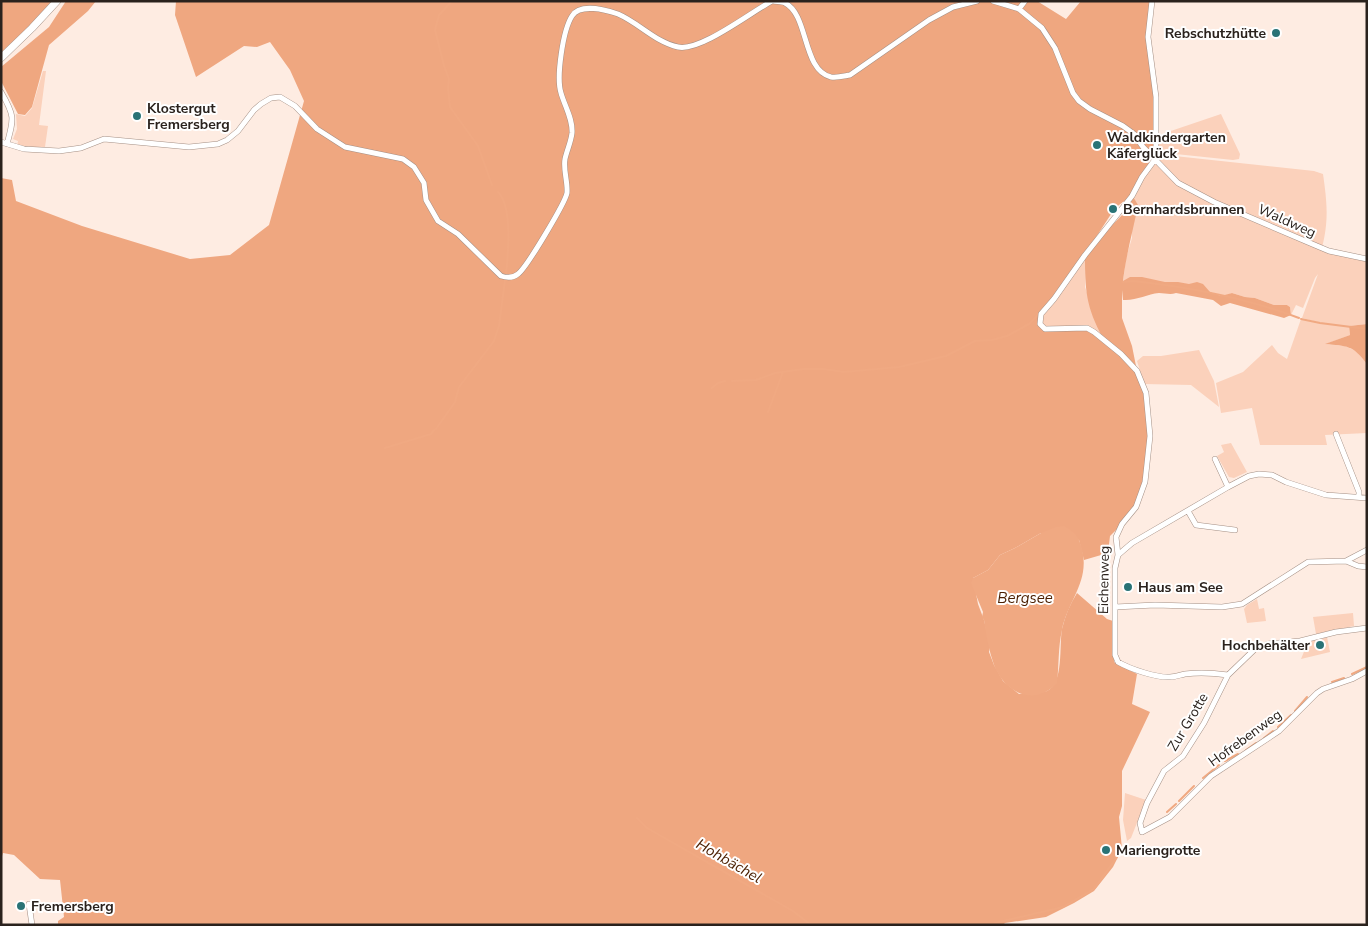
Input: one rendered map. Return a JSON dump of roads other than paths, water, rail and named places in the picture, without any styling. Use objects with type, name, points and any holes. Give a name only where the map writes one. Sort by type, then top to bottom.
[{"type":"main road","points":[[1,58],[57,1]]},
{"type":"street","points":[[1,92],[12,112],[13,123],[4,143],[24,149],[59,151],[81,148],[104,139],[189,147],[218,144],[233,136],[261,104],[271,98],[280,97],[295,106],[317,129],[345,147],[403,159],[414,167],[424,182],[426,200],[438,221],[458,234],[500,276],[509,278],[518,275],[526,267],[567,193],[565,159],[572,135],[572,123],[560,92],[559,80],[567,27],[573,15],[579,9],[586,8],[619,15],[660,40],[680,48],[716,36],[755,10],[773,1],[785,3],[796,13],[816,66],[828,76],[836,77],[850,74],[945,11],[977,1]]},
{"type":"street","points":[[993,1],[1019,9],[1025,1]]},
{"type":"street","points":[[1152,1],[1148,37],[1156,97],[1156,158]]},
{"type":"street","name":"Waldweg","points":[[1019,9],[1042,28],[1055,48],[1073,93],[1079,101],[1134,134],[1143,147],[1156,158],[1178,183],[1214,202],[1329,251],[1367,259]]},
{"type":"street","name":"Eichenweg","points":[[1156,158],[1142,177],[1132,196],[1043,312],[1040,324],[1045,329],[1087,328],[1121,354],[1137,372],[1146,393],[1150,436],[1146,482],[1136,507],[1122,524],[1116,538],[1118,555],[1115,568],[1115,655],[1118,662],[1126,667],[1161,677],[1170,678],[1184,674],[1208,672],[1228,675]]},
{"type":"street","points":[[1336,434],[1359,492],[1359,497]]},
{"type":"street","points":[[1215,459],[1228,487]]},
{"type":"street","points":[[1118,555],[1132,543],[1249,476],[1266,473],[1286,482],[1326,495],[1367,498]]},
{"type":"street","points":[[1188,511],[1196,525],[1235,530]]},
{"type":"street","points":[[1346,561],[1367,550]]},
{"type":"street","points":[[1115,607],[1155,605],[1222,607],[1242,604],[1308,562],[1346,561],[1367,567]]},
{"type":"street","points":[[1228,675],[1255,649],[1268,644],[1300,641],[1336,632],[1367,628]]},
{"type":"street","name":"Hofrebenweg","points":[[1142,832],[1170,817],[1212,776],[1279,732],[1317,693],[1323,689],[1352,680],[1367,671]]},
{"type":"street","name":"Zur Grotte","points":[[1142,832],[1140,822],[1147,803],[1164,771],[1183,756],[1204,723],[1228,675]]},
{"type":"street","points":[[29,904],[32,925]]},
{"type":"water","name":"Bergsee","points":[[1064,526],[1078,538],[1084,561],[1081,581],[1062,630],[1057,683],[1048,691],[1039,695],[1021,694],[1005,683],[994,665],[982,617],[983,612],[971,583],[973,578],[988,570],[1000,555],[1041,533]]},
{"type":"waterway","points":[[452,1],[439,15],[435,30],[449,79],[450,107],[478,146],[492,185]]},
{"type":"waterway","points":[[498,192],[503,199],[508,220],[506,275]]},
{"type":"waterway","points":[[436,429],[455,402],[459,387],[494,341],[499,326],[505,280]]},
{"type":"waterway","points":[[1123,282],[1154,283],[1217,294],[1299,318]]},
{"type":"waterway","points":[[732,381],[756,380],[775,373],[804,369],[844,372],[899,367],[946,356],[975,341],[992,340],[1007,336],[1029,324],[1038,315]]},
{"type":"waterway","points":[[1301,319],[1367,329]]},
{"type":"waterway","points":[[768,412],[783,372]]},
{"type":"waterway","points":[[712,388],[718,383],[725,381]]},
{"type":"waterway","points":[[385,448],[431,434],[434,430]]},
{"type":"waterway","points":[[1352,674],[1367,667]]},
{"type":"waterway","points":[[1332,682],[1344,678]]},
{"type":"waterway","points":[[1295,711],[1307,697]]},
{"type":"waterway","points":[[1278,727],[1291,715]]},
{"type":"waterway","points":[[1264,738],[1273,731]]},
{"type":"waterway","points":[[1246,750],[1256,743]]},
{"type":"waterway","points":[[1225,761],[1238,754]]},
{"type":"waterway","points":[[1203,778],[1219,765]]},
{"type":"waterway","points":[[1179,801],[1194,786]]},
{"type":"waterway","points":[[1167,812],[1176,804]]},
{"type":"waterway","name":"Hohbächel","points":[[637,818],[647,828],[793,911],[811,925]]},
{"type":"waterway","points":[[995,923],[1063,907],[1094,889],[1122,850]]},
{"type":"place","name":"Rebschutzhütte","points":[[1276,33]]},
{"type":"place","name":"Klostergut Fremersberg","points":[[137,116]]},
{"type":"place","name":"Waldkindergarten Käferglück","points":[[1097,145]]},
{"type":"place","name":"Bernhardsbrunnen","points":[[1113,209]]},
{"type":"place","name":"Haus am See","points":[[1128,587]]},
{"type":"place","name":"Hochbehälter","points":[[1320,645]]},
{"type":"place","name":"Mariengrotte","points":[[1106,850]]},
{"type":"place","name":"Fremersberg","points":[[21,906]]}]
